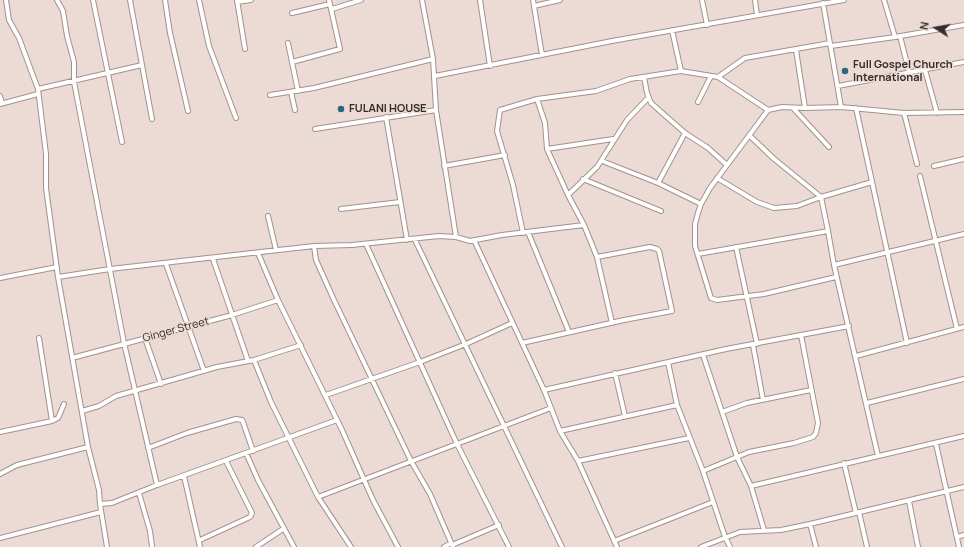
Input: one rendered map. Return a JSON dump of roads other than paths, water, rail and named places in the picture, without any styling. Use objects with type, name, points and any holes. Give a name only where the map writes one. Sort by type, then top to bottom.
[{"type":"street","points":[[6,0],[9,20],[19,38],[38,91],[46,154],[46,188],[58,277],[88,447],[99,490],[101,512],[108,547]]},
{"type":"street","points":[[57,0],[63,11],[66,36],[74,62],[74,82],[124,343],[157,485]]},
{"type":"street","points":[[93,0],[122,142]]},
{"type":"street","points":[[130,0],[152,119]]},
{"type":"street","points":[[165,0],[170,33],[188,111]]},
{"type":"street","points":[[199,0],[209,46],[236,118]]},
{"type":"street","points":[[245,49],[237,1],[251,0]]},
{"type":"street","points":[[332,9],[361,0]]},
{"type":"street","points":[[422,0],[434,59],[436,110],[456,237]]},
{"type":"street","points":[[480,0],[490,66]]},
{"type":"street","points":[[533,0],[542,55]]},
{"type":"street","points":[[534,6],[560,0]]},
{"type":"street","points":[[702,0],[707,25]]},
{"type":"street","points":[[755,0],[757,15]]},
{"type":"street","points":[[435,76],[672,30],[844,0]]},
{"type":"street","points":[[884,0],[910,72]]},
{"type":"street","points":[[292,13],[330,2],[340,49],[292,62]]},
{"type":"street","points":[[824,4],[841,107]]},
{"type":"street","points":[[718,77],[745,58],[830,44],[898,37],[964,25]]},
{"type":"street","points":[[672,30],[681,71]]},
{"type":"street","points":[[288,43],[298,91]]},
{"type":"street","points":[[796,50],[805,108]]},
{"type":"street","points":[[270,95],[298,91],[434,59]]},
{"type":"street","points":[[838,86],[964,62]]},
{"type":"street","points":[[0,96],[1,103],[38,91],[74,82],[81,78],[108,74],[142,65]]},
{"type":"street","points":[[925,70],[937,113]]},
{"type":"street","points":[[523,233],[505,155],[497,128],[500,110],[537,99],[596,91],[630,79],[681,71],[718,77],[768,110]]},
{"type":"street","points":[[698,102],[711,76]]},
{"type":"street","points":[[644,77],[648,98],[662,114],[685,133],[714,153],[727,165]]},
{"type":"street","points":[[291,92],[295,110]]},
{"type":"street","points":[[568,195],[602,161],[613,139],[635,110],[648,98]]},
{"type":"street","points":[[537,99],[545,123],[547,148],[568,195],[584,225],[597,257],[612,322]]},
{"type":"street","points":[[836,277],[801,286],[747,296],[717,300],[711,298],[694,235],[695,224],[701,204],[717,178],[768,110],[782,107],[841,107],[904,113],[964,112]]},
{"type":"street","points":[[793,108],[829,147]]},
{"type":"street","points":[[856,108],[907,343]]},
{"type":"street","points":[[315,129],[436,110]]},
{"type":"street","points":[[904,113],[917,164]]},
{"type":"street","points":[[386,117],[407,240]]},
{"type":"street","points":[[658,183],[685,133]]},
{"type":"street","points":[[749,135],[820,197],[836,277],[849,326],[878,456]]},
{"type":"street","points":[[547,148],[613,139]]},
{"type":"street","points":[[444,166],[505,155]]},
{"type":"street","points":[[934,166],[964,159]]},
{"type":"street","points":[[602,161],[658,183],[701,204]]},
{"type":"street","points":[[920,176],[957,329]]},
{"type":"street","points":[[717,178],[757,202],[774,208],[797,206],[820,197],[872,182]]},
{"type":"street","points":[[583,179],[661,210]]},
{"type":"street","points":[[341,209],[400,202]]},
{"type":"street","points":[[268,216],[276,250]]},
{"type":"street","points":[[58,277],[110,269],[213,259],[314,246],[366,244],[415,240],[440,236],[474,240],[584,225]]},
{"type":"street","points":[[698,254],[828,231]]},
{"type":"street","points":[[528,232],[569,332]]},
{"type":"street","points":[[834,266],[964,234]]},
{"type":"street","points":[[415,240],[466,344],[503,427],[562,547]]},
{"type":"street","points":[[474,240],[544,390],[560,430],[578,461],[617,547]]},
{"type":"street","points":[[366,244],[457,444],[499,525],[508,547]]},
{"type":"street","points":[[314,246],[321,270],[411,461],[430,494],[452,545]]},
{"type":"street","points":[[522,343],[612,322],[672,311],[660,251],[650,247],[597,257]]},
{"type":"street","points":[[736,247],[747,296],[763,400]]},
{"type":"street","points":[[258,253],[278,300],[326,395],[364,480],[398,547]]},
{"type":"street","points":[[213,259],[248,361]]},
{"type":"street","points":[[166,264],[204,371]]},
{"type":"street","points":[[0,278],[57,267]]},
{"type":"street","name":"Ginger Street","points":[[72,358],[232,315],[278,300]]},
{"type":"street","points":[[326,395],[420,362],[466,344],[512,323]]},
{"type":"street","points":[[544,390],[615,373],[849,326]]},
{"type":"street","points":[[856,356],[964,327]]},
{"type":"street","points":[[703,471],[748,452],[813,437],[818,429],[818,423],[801,335]]},
{"type":"street","points":[[39,338],[52,422]]},
{"type":"street","points":[[145,338],[161,384]]},
{"type":"street","points":[[82,411],[99,406],[116,396],[221,366],[254,360],[301,345]]},
{"type":"street","points":[[703,355],[737,457],[751,486],[764,530]]},
{"type":"street","points":[[254,360],[271,402],[318,497],[350,547]]},
{"type":"street","points":[[668,362],[677,406],[703,471],[725,537],[730,547]]},
{"type":"street","points":[[615,373],[625,416]]},
{"type":"street","points":[[867,403],[964,379]]},
{"type":"street","points":[[722,412],[763,400],[811,390]]},
{"type":"street","points":[[0,432],[52,422],[58,418],[64,404]]},
{"type":"street","points":[[560,430],[677,406]]},
{"type":"street","points":[[318,497],[551,408]]},
{"type":"street","points":[[148,448],[186,433],[239,419],[243,422],[253,451]]},
{"type":"street","points":[[100,504],[112,503],[157,485],[337,420]]},
{"type":"street","points":[[751,486],[844,463],[936,444],[964,436]]},
{"type":"street","points":[[578,461],[689,438]]},
{"type":"street","points":[[936,444],[959,547]]},
{"type":"street","points":[[0,474],[17,465],[88,447]]},
{"type":"street","points":[[246,453],[283,529],[294,547]]},
{"type":"street","points":[[200,540],[250,517],[252,513],[226,461]]},
{"type":"street","points":[[844,463],[868,547]]},
{"type":"street","points":[[184,476],[200,540],[200,547]]},
{"type":"street","points":[[701,547],[740,532],[781,530],[964,487]]},
{"type":"street","points":[[139,493],[150,531],[152,547]]},
{"type":"street","points":[[908,501],[918,547]]},
{"type":"street","points":[[614,541],[713,502]]},
{"type":"street","points":[[0,538],[101,512]]},
{"type":"street","points":[[810,524],[816,547]]},
{"type":"street","points":[[444,547],[499,525]]},
{"type":"street","points":[[256,547],[283,529]]},
{"type":"street","points":[[957,537],[964,535]]},
{"type":"place","name":"Full Gospel Church International","points":[[845,71]]},
{"type":"place","name":"FULANI HOUSE","points":[[341,109]]}]
